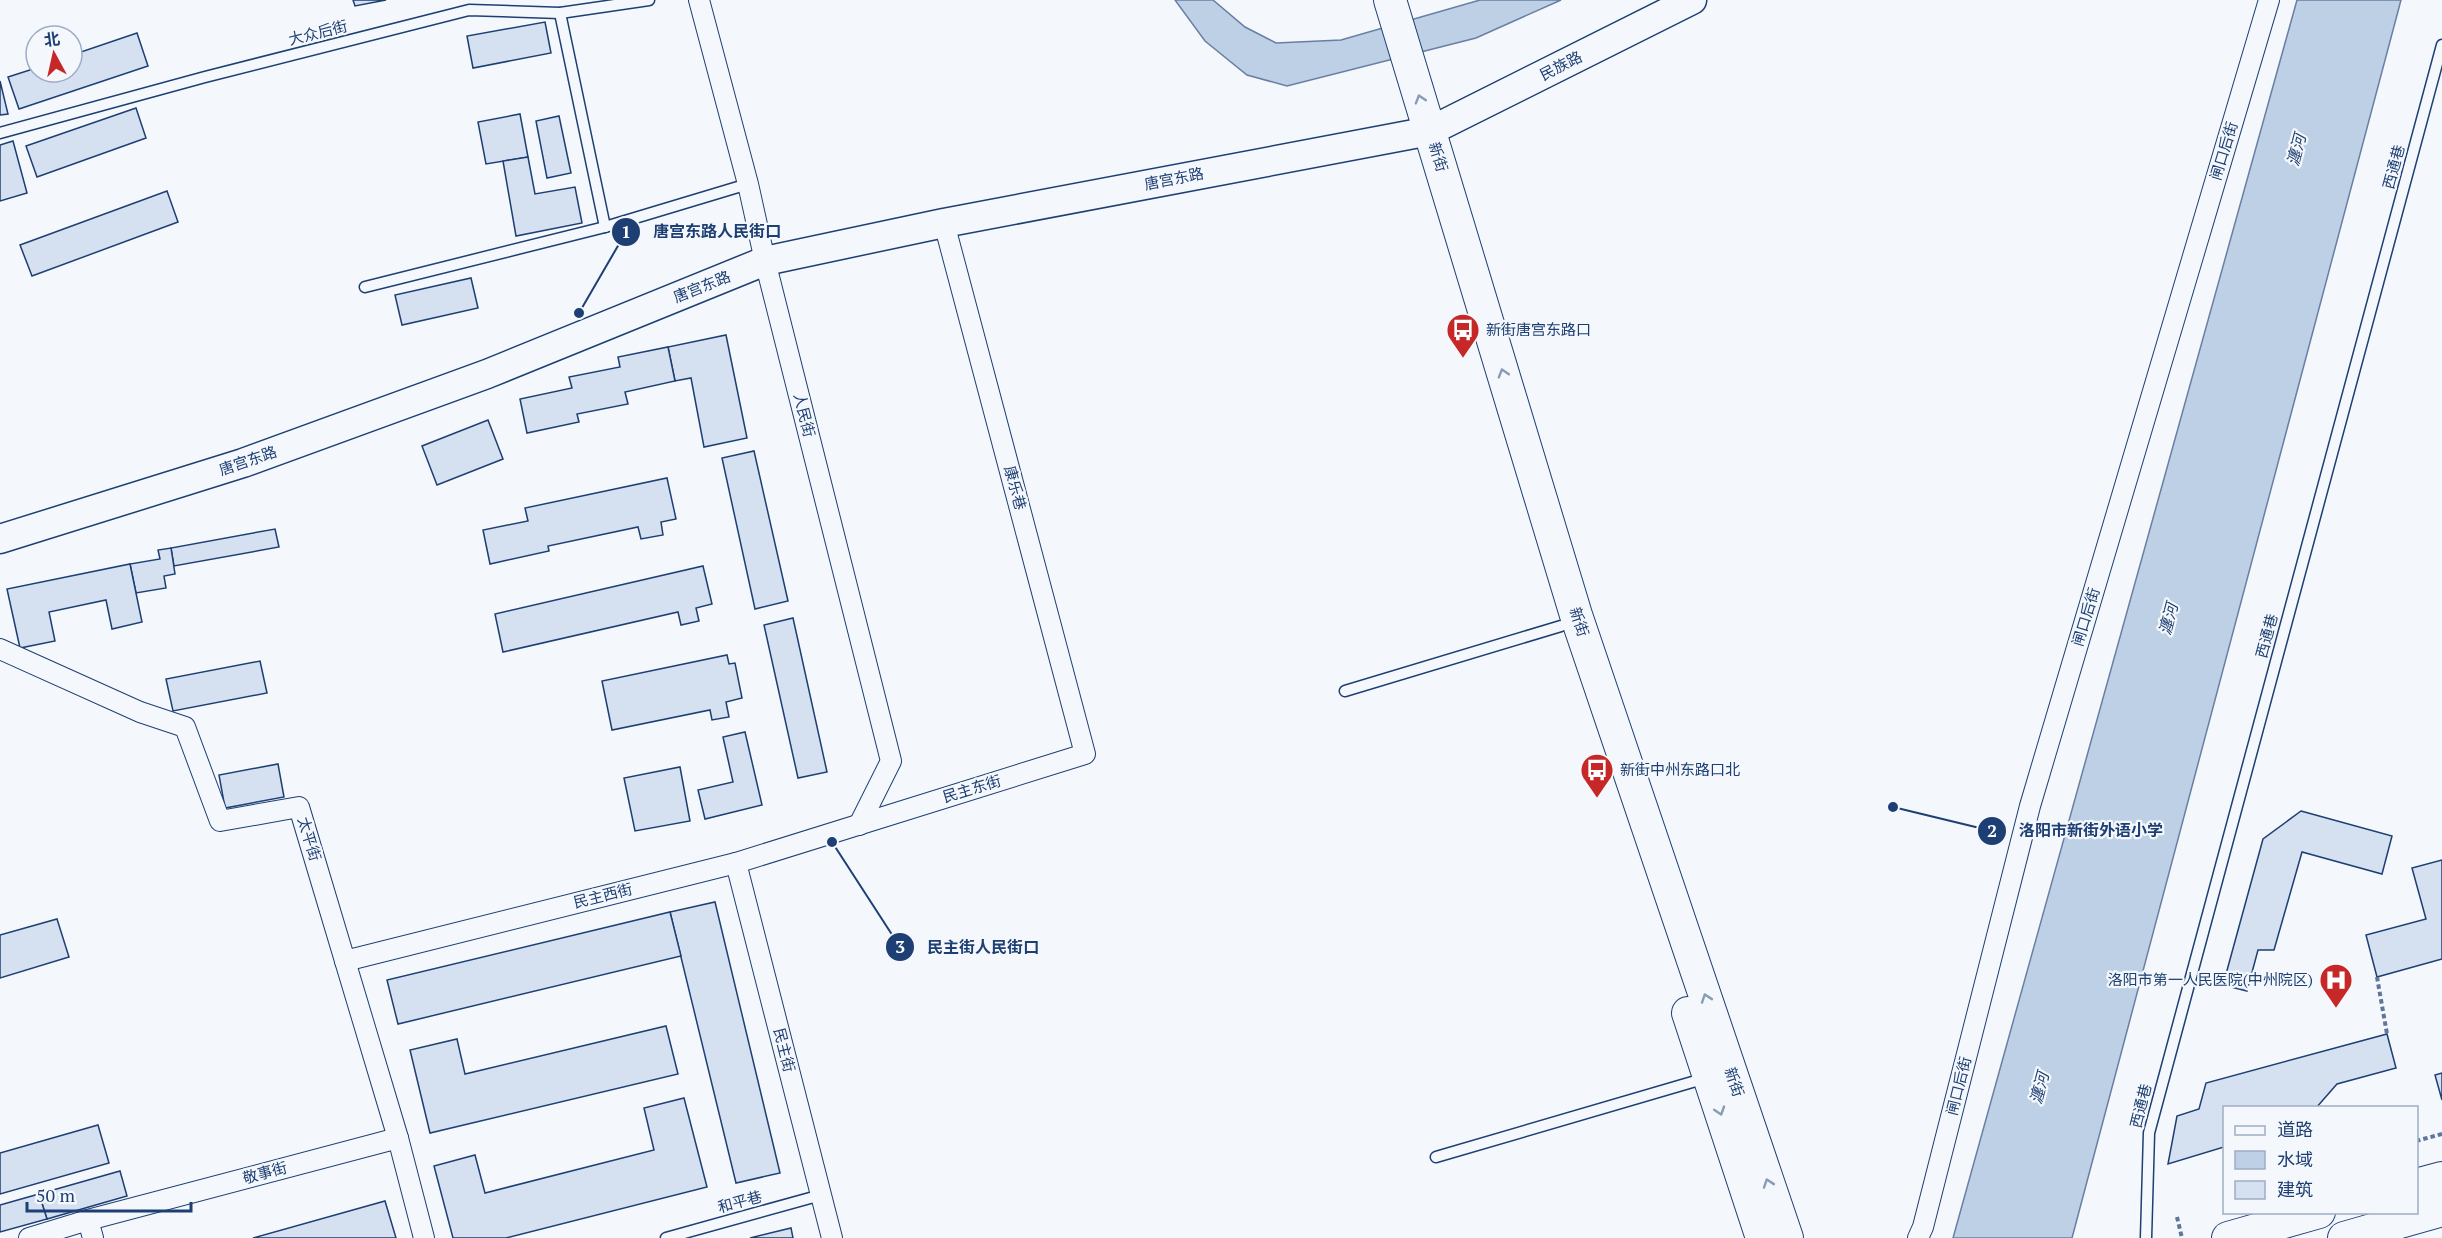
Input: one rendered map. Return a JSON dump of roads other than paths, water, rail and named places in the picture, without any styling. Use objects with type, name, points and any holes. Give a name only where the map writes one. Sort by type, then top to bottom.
[{"type":"main road","name":"新街","points":[[1375,1],[1400,68],[1576,615],[1787,1238]]},
{"type":"main road","name":"新街","points":[[1420,133],[1560,627],[1762,1238]]},
{"type":"main road","points":[[2418,1184],[2442,1178]]},
{"type":"main road","points":[[2344,1238],[2442,1210]]},
{"type":"main road","points":[[2228,1238],[2312,1214]]},
{"type":"street","name":"人民街","points":[[699,0],[748,184],[765,261],[891,760],[859,825]]},
{"type":"street","name":"民族路","points":[[1420,133],[1692,0]]},
{"type":"street","name":"闸口后街","points":[[1918,1238],[1926,1215],[2030,806],[2269,0]]},
{"type":"street","name":"唐宫东路","points":[[0,539],[243,463],[487,374],[765,261],[944,223],[1420,133]]},
{"type":"street","name":"康乐巷","points":[[944,223],[1085,754]]},
{"type":"street","name":"太平街","points":[[0,649],[140,712],[185,726],[219,821],[299,807],[398,1137],[424,1238]]},
{"type":"street","name":"民主东街","points":[[859,825],[1085,754]]},
{"type":"street","name":"民主西街","points":[[345,961],[736,863],[859,825]]},
{"type":"street","name":"民主街","points":[[736,863],[832,1238]]},
{"type":"street","name":"敬事街","points":[[29,1238],[91,1229],[398,1137]]},
{"type":"lane","name":"大众后街","points":[[0,133],[205,77],[469,10],[560,13],[649,0]]},
{"type":"lane","points":[[560,13],[605,227]]},
{"type":"lane","name":"西通巷","points":[[2146,1238],[2149,1133],[2442,45]]},
{"type":"lane","points":[[365,287],[605,227],[748,184]]},
{"type":"lane","points":[[1345,691],[1560,627]]},
{"type":"lane","points":[[1436,1157],[1709,1077]]},
{"type":"lane","name":"和平巷","points":[[666,1238],[822,1195]]},
{"type":"water","points":[[1175,0],[1213,0],[1245,27],[1276,43],[1341,40],[1480,0],[1561,0],[1476,38],[1287,86],[1247,75],[1205,41]]},
{"type":"water","name":"瀍河","points":[[2297,0],[2401,0],[2072,1238],[1953,1238]]},
{"type":"place","name":"唐宫东路人民街口","points":[[579,313]]},
{"type":"place","name":"新街唐宫东路口","points":[[1463,359]]},
{"type":"place","name":"新街中州东路口北","points":[[1597,799]]},
{"type":"place","name":"洛阳市新街外语小学","points":[[1893,807]]},
{"type":"place","name":"民主街人民街口","points":[[832,842]]},
{"type":"place","name":"洛阳市第一人民医院(中州院区)","points":[[2336,1009]]}]
